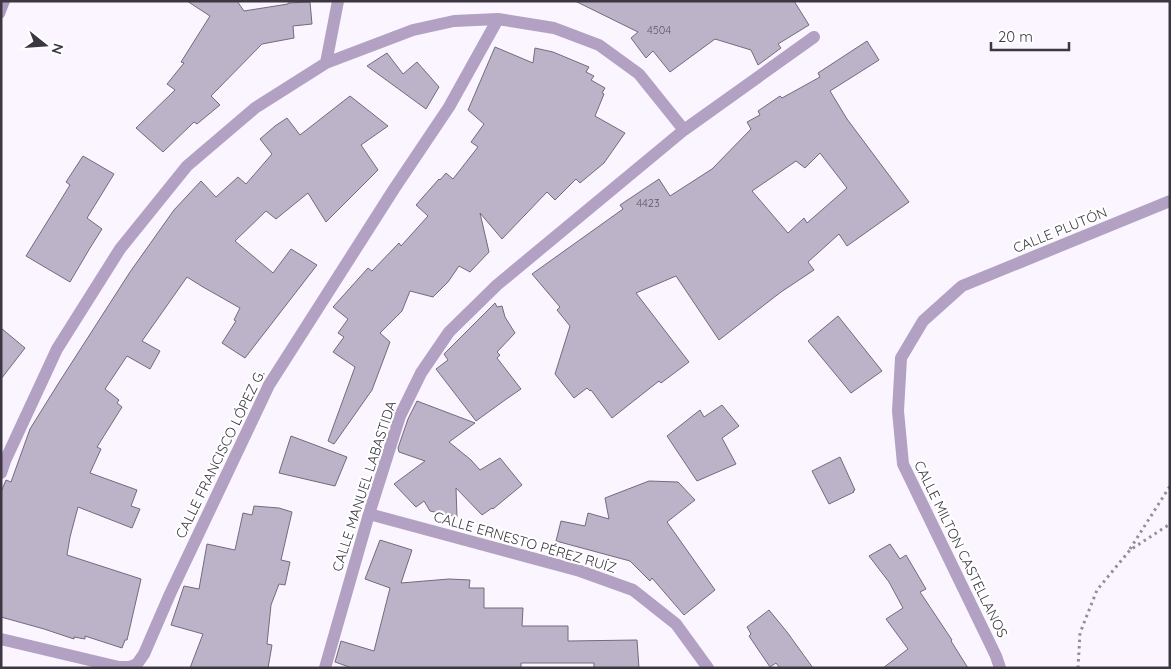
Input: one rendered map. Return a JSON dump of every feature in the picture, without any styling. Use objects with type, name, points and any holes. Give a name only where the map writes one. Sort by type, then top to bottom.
[{"type":"street","points":[[326,63],[338,1]]},
{"type":"street","points":[[1,473],[57,349],[120,248],[187,166],[255,108],[326,63],[413,30],[454,21],[498,19],[554,28],[599,45],[639,74],[684,130]]},
{"type":"street","name":"CALLE FRANCISCO LÓPEZ G.","points":[[1,639],[119,667],[129,667],[138,664],[269,385],[394,189],[449,107],[498,19]]},
{"type":"street","name":"CALLE MANUEL LABASTIDA","points":[[325,668],[369,514],[400,416],[421,373],[450,332],[496,285],[684,130],[814,37]]},
{"type":"street","name":"CALLE PLUTÓN","points":[[962,286],[1170,201]]},
{"type":"street","name":"CALLE MILTON CASTELLANOS","points":[[962,286],[923,321],[901,358],[898,411],[903,464],[996,656],[1000,668]]},
{"type":"street","name":"CALLE ERNESTO PÉREZ RUÍZ","points":[[369,514],[580,571],[633,590],[676,624],[703,666]]},
{"type":"path","points":[[1078,668],[1080,633],[1097,590],[1130,550],[1170,486]]},
{"type":"path","points":[[1130,550],[1170,524]]},
{"type":"building","points":[[187,1],[237,1],[244,11],[288,3],[310,2],[312,24],[293,26],[294,38],[262,44],[211,96],[220,105],[197,124],[194,122],[163,152],[136,128],[175,90],[167,84],[184,63],[181,62],[210,16]]},
{"type":"building","points":[[575,1],[794,1],[809,25],[778,44],[781,48],[758,65],[751,50],[715,39],[670,72],[653,51],[646,58],[631,38],[638,32]]},
{"type":"building","points":[[867,41],[879,60],[830,91],[847,119],[909,202],[847,246],[839,234],[808,262],[814,270],[781,292],[719,340],[676,276],[636,293],[689,362],[661,383],[659,381],[612,418],[591,390],[587,388],[574,398],[555,374],[570,326],[557,310],[560,307],[532,274],[623,209],[620,205],[659,179],[670,196],[712,169],[751,129],[747,122],[760,115],[758,111],[780,96],[782,98],[820,77],[818,73]],"holes":[[[820,153],[847,188],[807,223],[804,218],[788,233],[752,191],[796,161],[805,168]]]},
{"type":"building","points":[[495,47],[533,63],[535,48],[553,52],[589,67],[586,72],[594,76],[591,80],[605,88],[595,116],[625,133],[604,163],[580,183],[576,179],[555,200],[547,192],[502,239],[480,213],[489,252],[470,272],[459,266],[448,282],[433,297],[410,291],[402,311],[380,333],[390,342],[372,390],[334,444],[328,441],[355,367],[333,352],[344,337],[338,333],[348,319],[333,307],[368,268],[372,271],[399,243],[401,246],[428,216],[416,205],[446,173],[453,179],[478,147],[471,142],[484,124],[468,110]]},
{"type":"building","points":[[387,53],[403,74],[417,62],[439,87],[426,109],[367,66]]},
{"type":"building","points":[[350,96],[388,126],[361,145],[378,170],[326,222],[308,193],[276,219],[266,211],[235,241],[273,273],[291,249],[317,265],[245,358],[222,343],[236,321],[234,320],[240,308],[187,277],[142,341],[160,351],[150,369],[127,356],[105,389],[119,400],[117,403],[122,407],[97,447],[101,449],[90,473],[137,490],[131,506],[140,509],[132,528],[78,507],[67,555],[141,579],[127,640],[125,640],[122,648],[85,636],[85,639],[74,637],[74,639],[1,617],[1,492],[6,480],[11,482],[30,429],[130,272],[174,210],[201,181],[216,197],[238,177],[246,184],[272,154],[260,139],[275,126],[287,118],[300,135]]},
{"type":"building","points":[[83,156],[114,174],[87,218],[102,229],[70,282],[26,256],[70,185],[66,182]]},
{"type":"building","points":[[495,303],[497,307],[502,306],[505,317],[515,333],[497,352],[500,355],[497,358],[521,389],[476,421],[436,369],[448,360],[444,354]]},
{"type":"building","points":[[838,316],[882,371],[851,393],[808,341]]},
{"type":"building","points":[[1,328],[25,348],[1,379]]},
{"type":"building","points":[[417,401],[475,423],[449,442],[480,470],[500,458],[522,485],[493,509],[482,515],[456,488],[457,517],[430,511],[424,501],[416,507],[394,484],[425,461],[399,452],[398,448],[408,419]]},
{"type":"building","points":[[722,405],[739,426],[722,438],[736,464],[697,481],[667,436],[700,410],[704,417]]},
{"type":"building","points":[[291,436],[347,457],[335,486],[279,473]]},
{"type":"building","points":[[840,457],[855,490],[829,504],[812,471]]},
{"type":"building","points":[[649,481],[678,482],[695,500],[667,522],[715,590],[684,615],[652,578],[650,581],[630,561],[556,541],[561,521],[585,526],[588,513],[609,519],[605,498]]},
{"type":"building","points":[[254,506],[279,508],[292,512],[281,560],[290,562],[285,585],[279,584],[271,605],[267,644],[272,645],[268,668],[190,668],[203,634],[171,625],[184,586],[199,589],[207,544],[235,550],[243,513],[252,515]]},
{"type":"building","points":[[380,540],[412,550],[401,583],[449,579],[470,580],[469,588],[484,588],[484,608],[523,608],[522,626],[568,626],[568,641],[637,640],[639,668],[594,668],[594,663],[521,663],[521,668],[352,668],[335,662],[341,641],[374,651],[390,588],[365,579]]},
{"type":"building","points":[[890,544],[900,559],[906,555],[926,589],[920,592],[968,668],[883,668],[908,649],[886,619],[903,608],[889,582],[869,556]]},
{"type":"building","points":[[769,610],[813,668],[780,668],[776,663],[770,667],[749,636],[751,634],[747,627]]},
{"type":"waterway","points":[[1,14],[6,1]]}]
